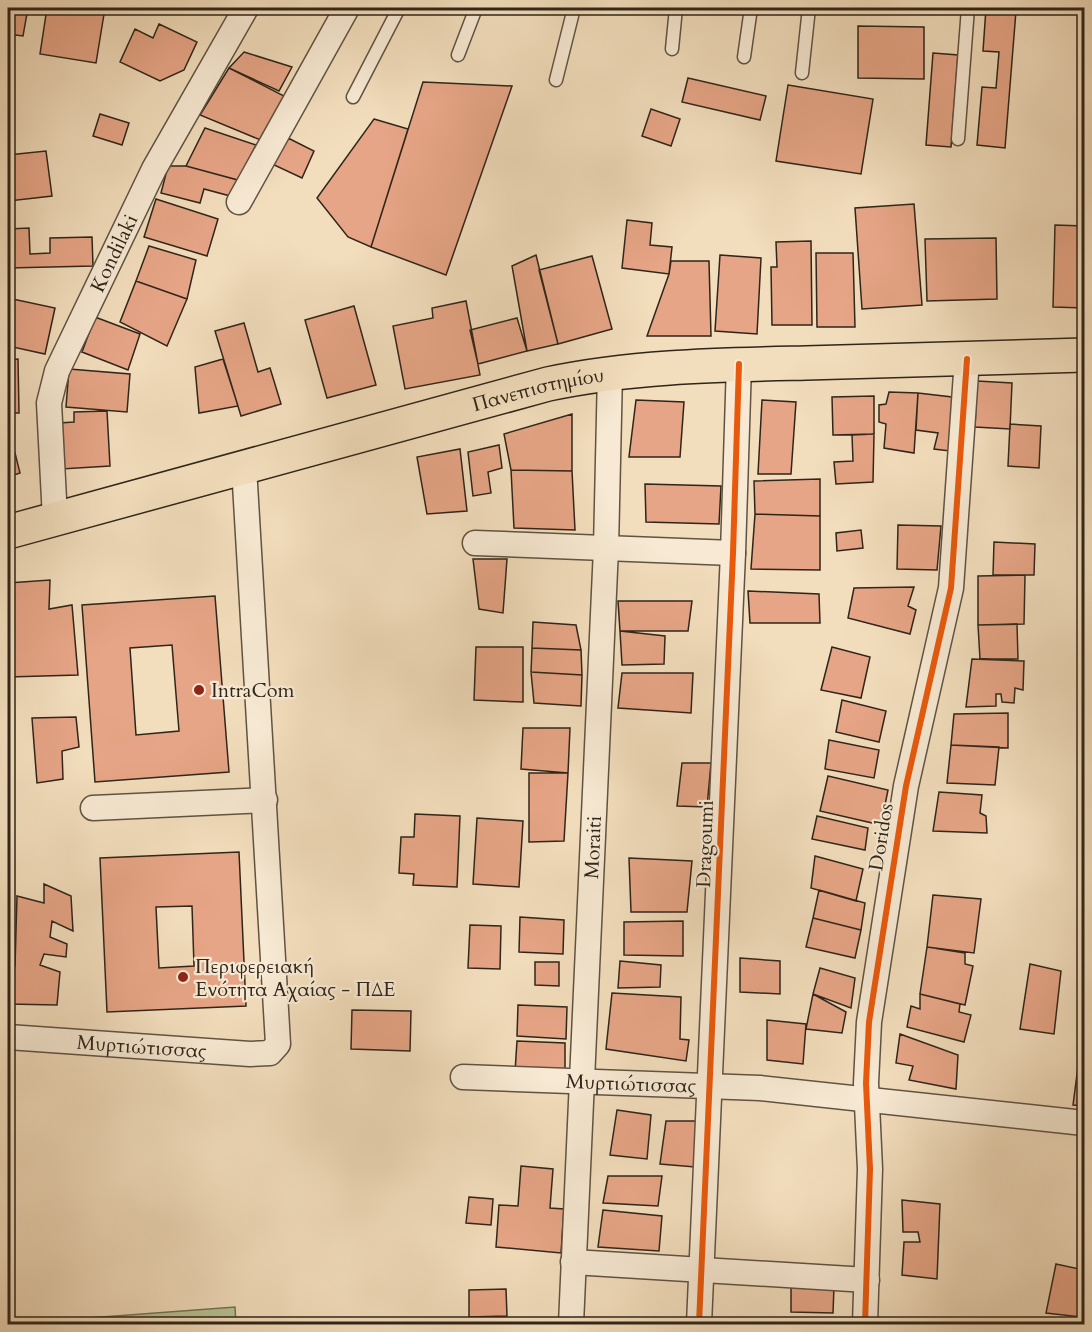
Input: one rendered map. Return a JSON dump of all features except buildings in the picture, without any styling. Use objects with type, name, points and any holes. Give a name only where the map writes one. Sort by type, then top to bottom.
[{"type":"main road","name":"Πανεπιστημίου","points":[[8,532],[548,384],[610,372],[739,364],[1084,355]]},
{"type":"street","name":"Kondilaki","points":[[55,519],[50,403],[57,371],[154,169],[246,8]]},
{"type":"street","points":[[239,202],[347,8]]},
{"type":"street","name":"Doridos","points":[[865,1324],[870,1169],[867,1100],[869,1022],[906,786],[954,573],[967,359]]},
{"type":"street","name":"Dragoumi","points":[[699,1324],[734,553],[739,364]]},
{"type":"street","name":"Moraiti","points":[[571,1324],[606,549],[610,372]]},
{"type":"street","points":[[93,808],[265,800],[244,467]]},
{"type":"street","points":[[475,543],[734,553]]},
{"type":"street","name":"Μυρτιώτισσας","points":[[8,1037],[250,1054],[270,1053],[275,1050],[279,1039],[265,800]]},
{"type":"street","name":"Μυρτιώτισσας","points":[[463,1077],[711,1086],[1084,1123]]},
{"type":"street","points":[[573,1262],[867,1280]]},
{"type":"lane","points":[[353,97],[399,8]]},
{"type":"lane","points":[[458,54],[476,8]]},
{"type":"lane","points":[[556,80],[574,8]]},
{"type":"lane","points":[[672,49],[676,8]]},
{"type":"lane","points":[[744,57],[751,8]]},
{"type":"lane","points":[[802,73],[809,8]]},
{"type":"lane","points":[[958,139],[968,8]]},
{"type":"green space","points":[[235,1307],[236,1324],[8,1324]]},
{"type":"cycle path","points":[[865,1324],[870,1169],[866,1083],[869,1022],[906,786],[951,588],[967,359]]},
{"type":"cycle path","points":[[699,1324],[733,553],[739,364]]},
{"type":"place","name":"IntraCom","points":[[199,690]]},
{"type":"place","name":"Περιφερειακή Ενότητα Αχαίας - ΠΔΕ","points":[[183,977]]}]
